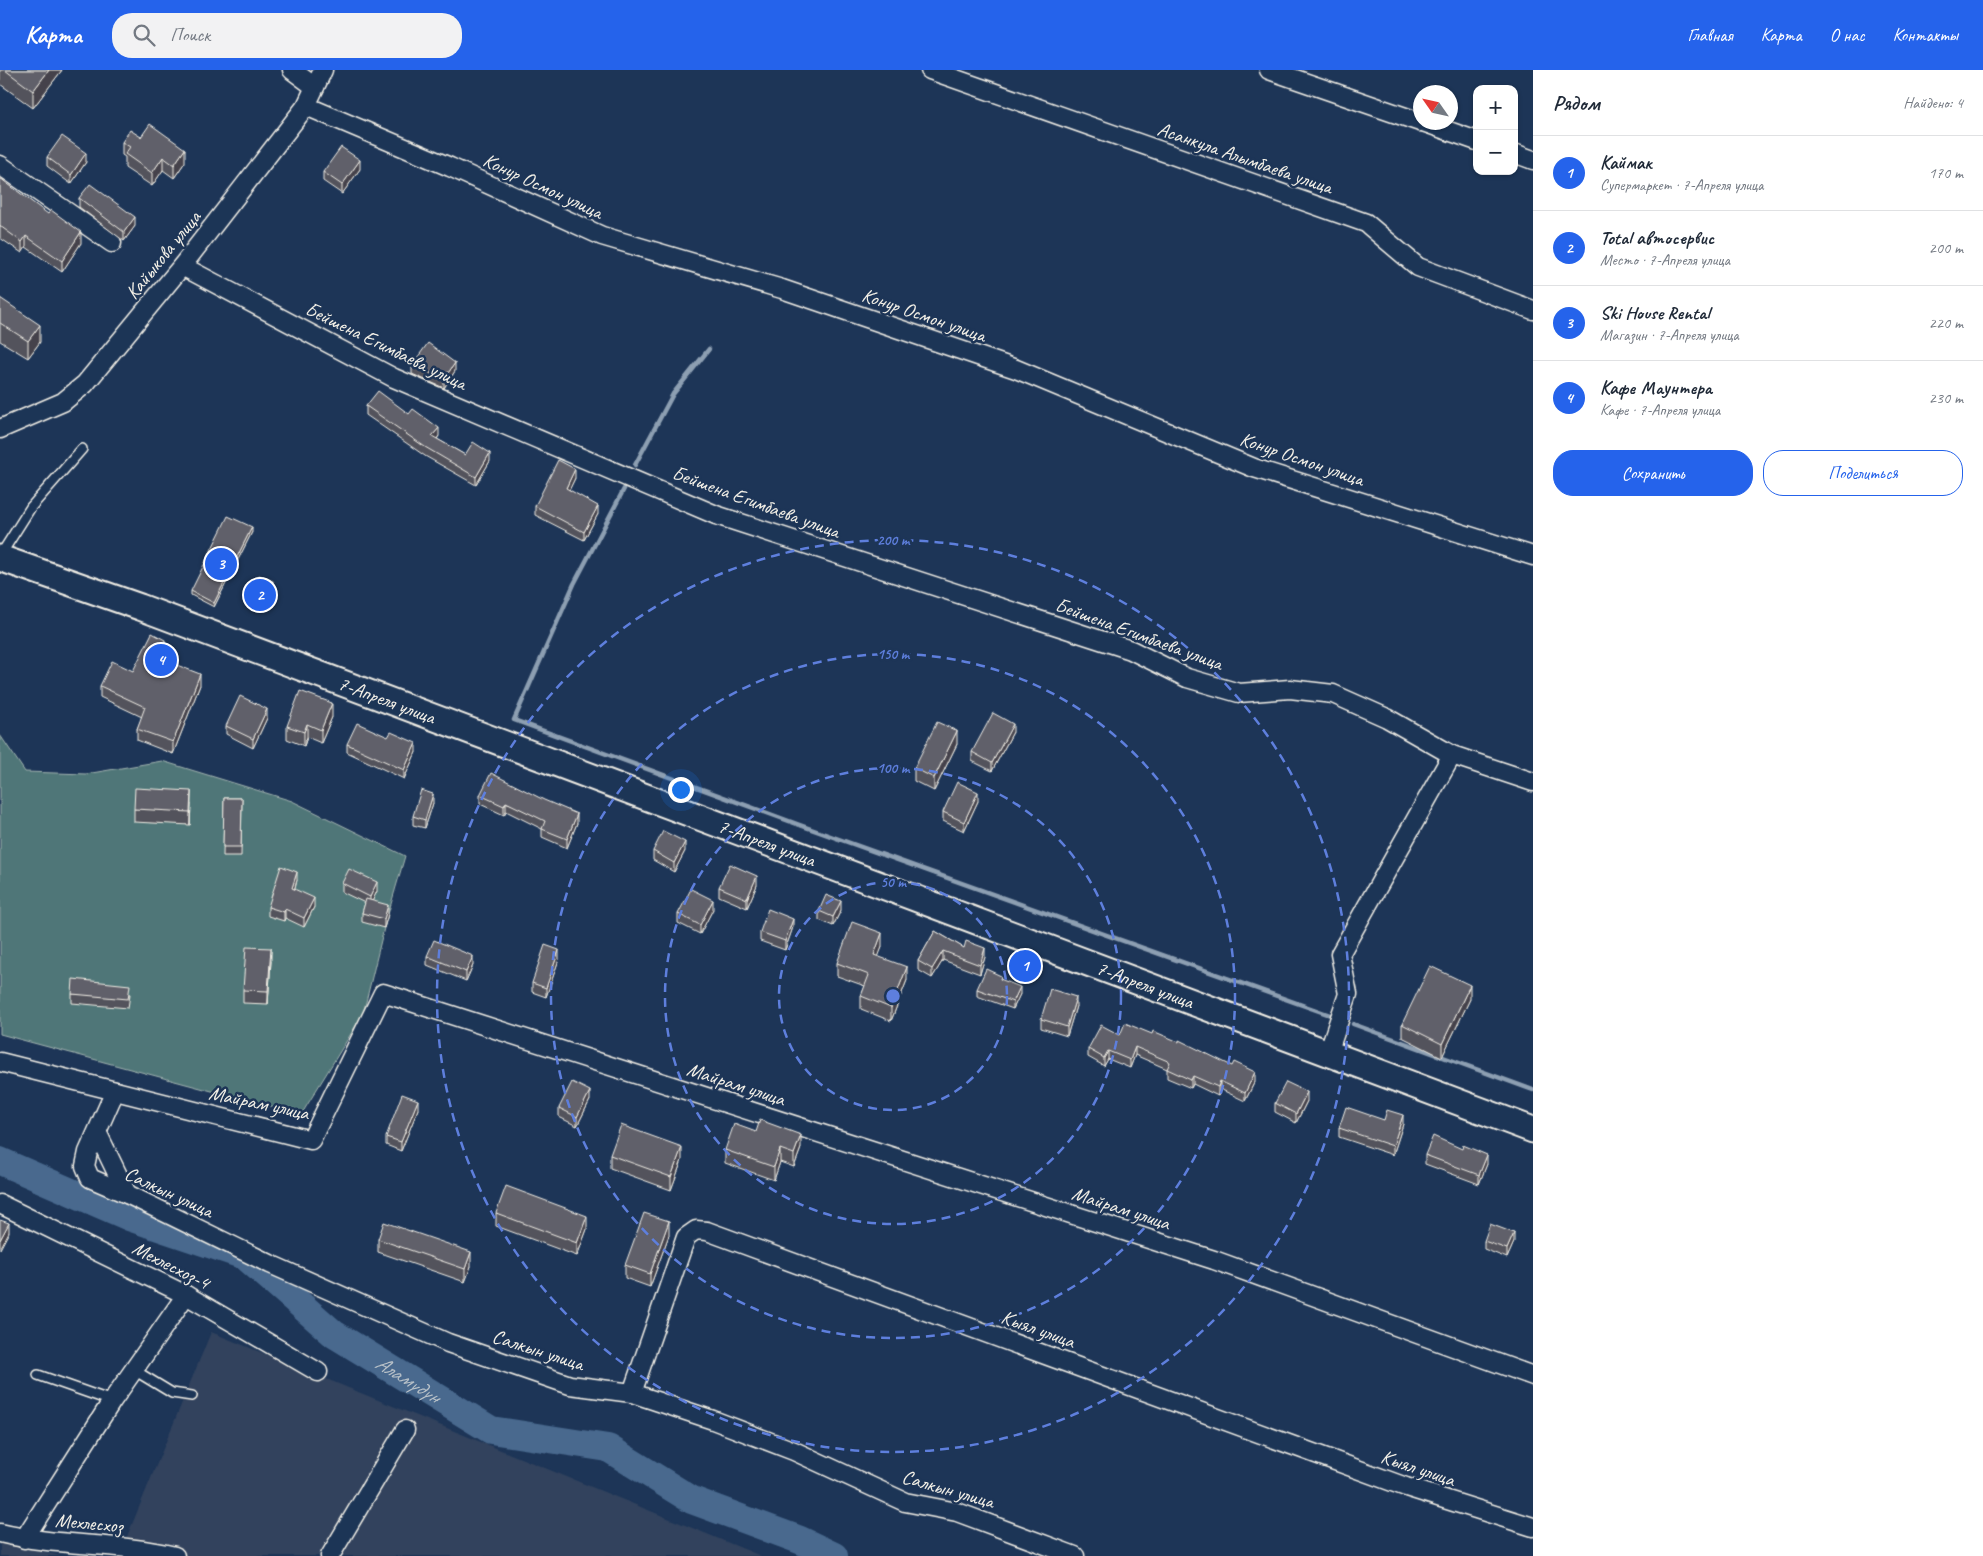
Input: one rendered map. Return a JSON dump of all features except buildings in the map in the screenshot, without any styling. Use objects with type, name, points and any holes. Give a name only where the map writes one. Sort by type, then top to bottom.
[{"type":"main road","name":"7-Апреля улица","points":[[0,557],[140,607],[1533,1130]]},
{"type":"street","points":[[292,70],[315,87]]},
{"type":"street","name":"Кайыкова улица","points":[[0,429],[63,402],[85,384],[182,266],[306,106],[323,70]]},
{"type":"street","name":"Асанкула Алымбаева улица","points":[[930,70],[1366,223],[1418,267],[1533,310]]},
{"type":"street","points":[[1269,70],[1413,119]]},
{"type":"street","name":"Конур Осмон улица","points":[[306,106],[450,167],[602,236],[782,289],[1016,369],[1254,468],[1533,556]]},
{"type":"street","points":[[1445,130],[1473,140]]},
{"type":"street","points":[[1518,155],[1533,160]]},
{"type":"street","points":[[0,165],[112,244]]},
{"type":"street","name":"Бейшена Егимбаева улица","points":[[182,266],[394,378],[716,515],[1131,650],[1187,678],[1239,693],[1290,690],[1333,694],[1387,718],[1452,755],[1533,782]]},
{"type":"street","points":[[1328,1053],[1348,994],[1340,954],[1452,755]]},
{"type":"street","name":"Майрам улица","points":[[0,1062],[311,1140],[383,993],[1214,1260],[1533,1376]]},
{"type":"street","name":"Салкын улица","points":[[115,1091],[98,1134],[88,1152],[85,1166],[90,1178],[278,1268],[448,1343],[570,1385],[632,1393],[751,1433],[905,1502],[957,1512],[1075,1556]]},
{"type":"street","points":[[98,1134],[126,1194]]},
{"type":"street","name":"Мехлесхоз-4","points":[[0,1204],[186,1295],[318,1372]]},
{"type":"street","name":"Кыял улица","points":[[632,1393],[686,1237],[696,1230],[707,1231],[1406,1487],[1533,1527]]},
{"type":"street","points":[[24,1539],[112,1400],[186,1295]]},
{"type":"street","points":[[330,1556],[406,1430]]},
{"type":"street","name":"Мехлесхоз","points":[[0,1533],[24,1539],[148,1550],[174,1556]]},
{"type":"lane","points":[[0,557],[30,506],[82,449]]},
{"type":"lane","points":[[134,1370],[172,1393],[192,1396]]},
{"type":"lane","points":[[38,1374],[112,1400]]},
{"type":"shaded area","points":[[211,1332],[761,1556],[119,1556]]},
{"type":"shaded area","points":[[0,1541],[60,1556],[0,1556]]},
{"type":"green space","points":[[0,735],[25,772],[86,774],[162,761],[292,801],[405,856],[384,928],[363,1014],[301,1115],[0,1034]]},
{"type":"waterway","points":[[635,465],[673,394],[709,349]]},
{"type":"waterway","points":[[624,489],[574,584],[514,720],[797,824],[1333,1016]]},
{"type":"waterway","points":[[1353,1024],[1533,1090]]},
{"type":"waterway","name":"Аламүдүн","points":[[0,1161],[129,1217],[245,1256],[334,1334],[491,1430],[608,1448],[692,1500],[800,1540],[834,1556]]},
{"type":"place","name":"Ski House Rental","points":[[221,564]]},
{"type":"place","name":"Total автосервис","points":[[260,595]]},
{"type":"place","name":"Кафе Маунтера","points":[[161,660]]},
{"type":"place","name":"Каймак","points":[[1025,966]]}]
